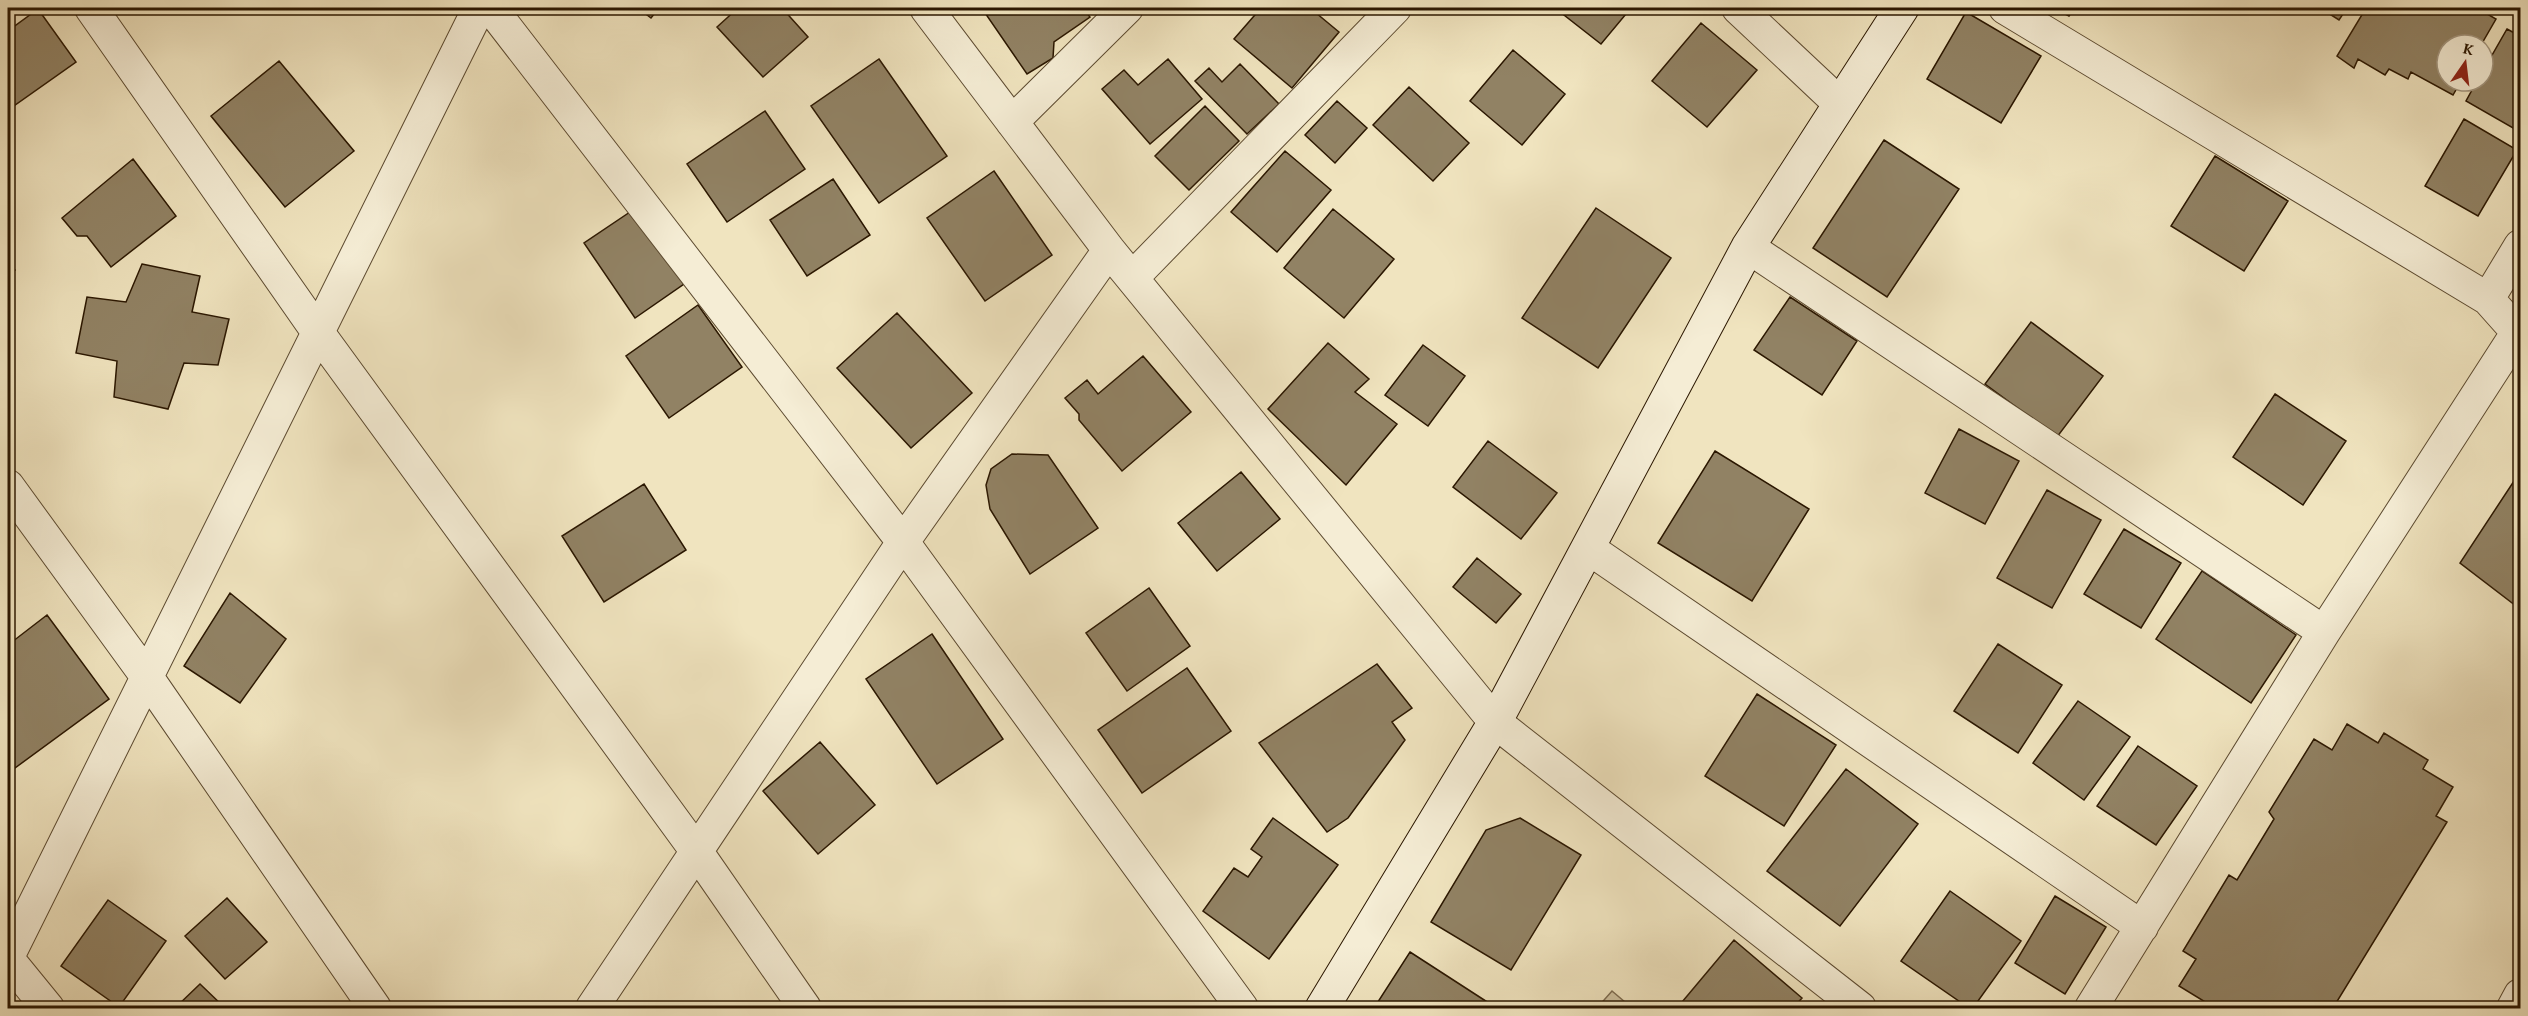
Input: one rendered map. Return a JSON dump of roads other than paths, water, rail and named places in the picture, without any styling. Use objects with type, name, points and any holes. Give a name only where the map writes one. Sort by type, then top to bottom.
[{"type":"street","points":[[92,8],[317,331],[697,852],[805,1008]]},
{"type":"street","points":[[48,1008],[8,958],[479,8]]},
{"type":"street","points":[[491,8],[903,542],[1242,1008]]},
{"type":"street","points":[[926,8],[1109,250],[1496,722],[1860,1008]]},
{"type":"street","points":[[1012,122],[1127,8]]},
{"type":"street","points":[[1132,278],[1395,8]]},
{"type":"street","points":[[1738,8],[1839,103]]},
{"type":"street","points":[[1322,1008],[1496,722],[1748,248],[1902,8]]},
{"type":"street","points":[[2005,8],[2488,299],[2519,334],[2324,632],[2091,1008]]},
{"type":"street","points":[[2488,299],[2520,246]]},
{"type":"street","points":[[1748,248],[2324,632]]},
{"type":"street","points":[[592,1008],[903,542],[1109,250]]},
{"type":"street","points":[[8,486],[147,677],[375,1008]]},
{"type":"street","points":[[1588,548],[2142,927]]},
{"type":"street","points":[[2513,1008],[2520,995]]}]
